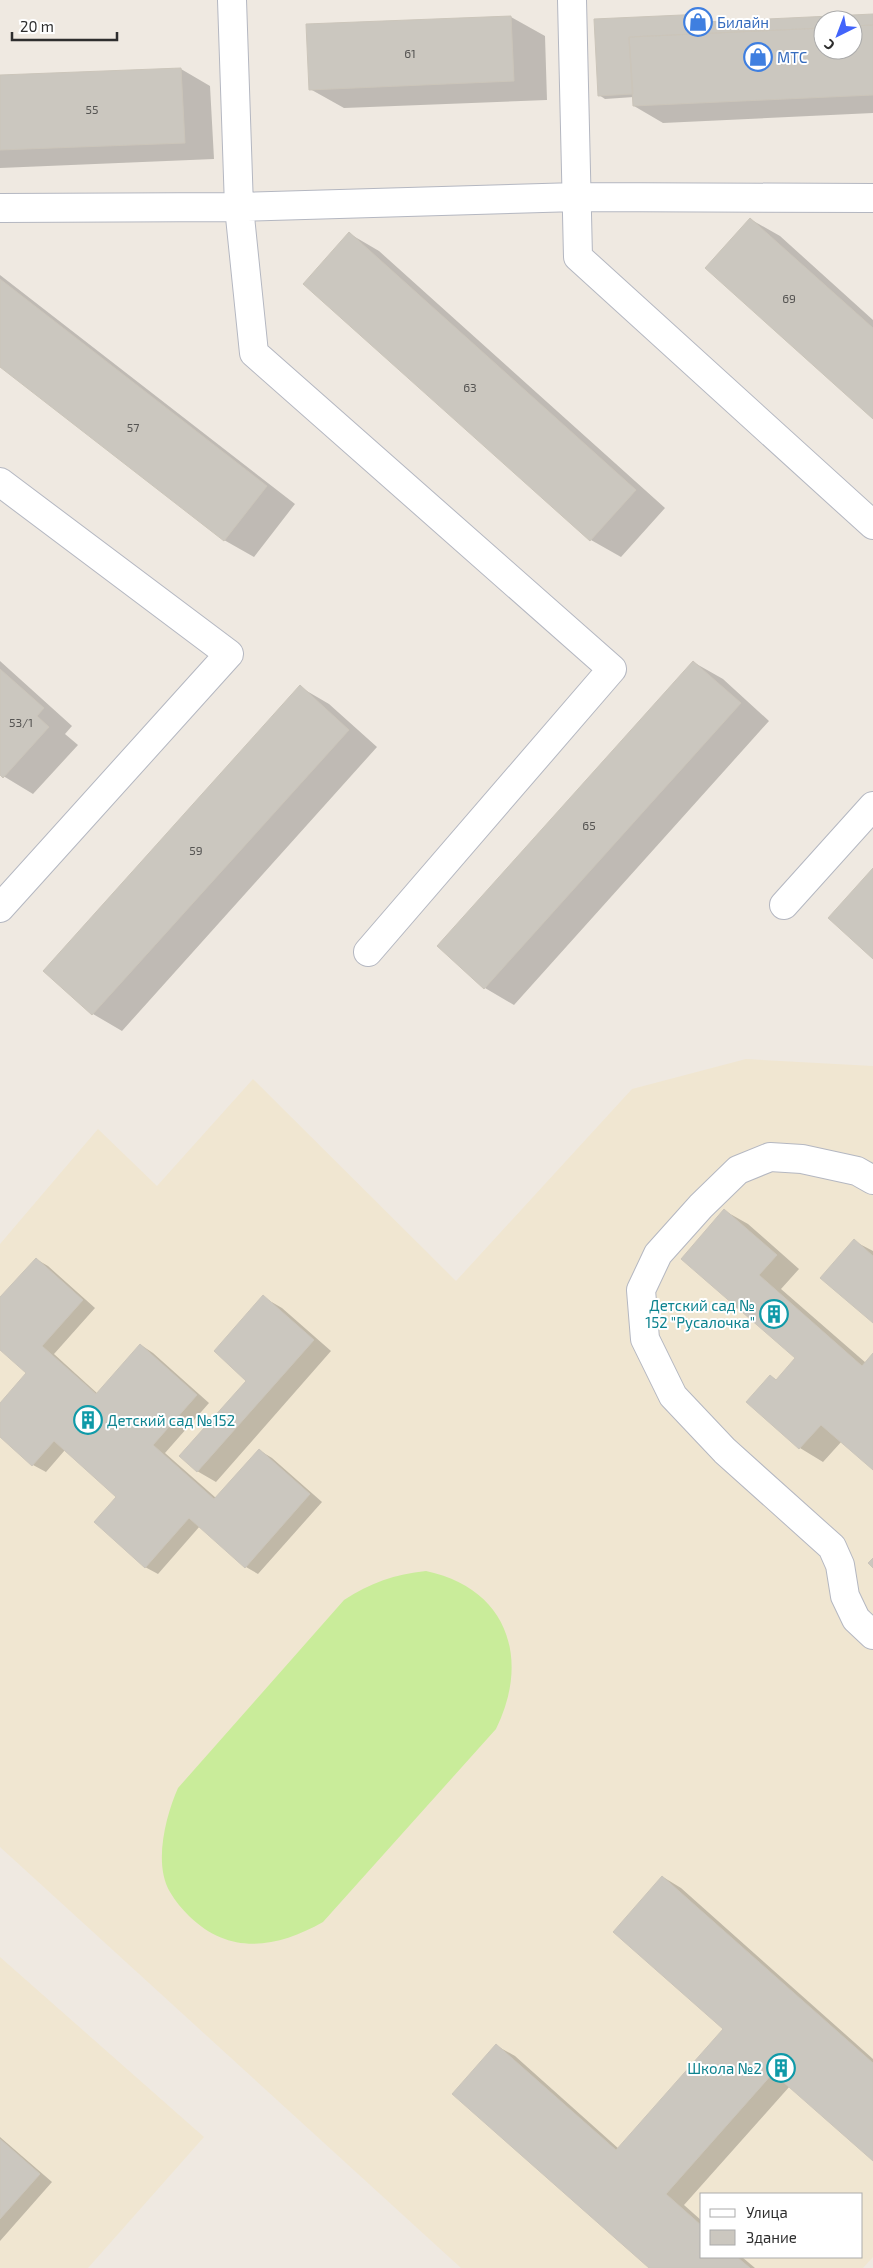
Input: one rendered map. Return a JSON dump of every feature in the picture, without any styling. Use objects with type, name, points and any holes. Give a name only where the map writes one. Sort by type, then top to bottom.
[{"type":"lane","points":[[232,0],[239,207],[254,353],[612,669],[368,952]]},
{"type":"lane","points":[[572,0],[578,257],[873,525]]},
{"type":"lane","points":[[0,208],[239,207],[577,197],[873,198]]},
{"type":"lane","points":[[0,482],[229,654],[0,908]]},
{"type":"lane","points":[[784,905],[873,806]]},
{"type":"lane","points":[[873,1180],[857,1171],[802,1159],[770,1157],[738,1170],[701,1206],[658,1254],[641,1290],[645,1339],[673,1396],[726,1451],[832,1547],[840,1565],[845,1596],[856,1618],[873,1635]]},
{"type":"shaded area","points":[[746,1059],[873,1066],[873,2257],[863,2268],[461,2268],[0,1847],[0,1244],[98,1129],[157,1186],[253,1079],[456,1281],[632,1089]]},
{"type":"shaded area","points":[[0,1957],[204,2137],[88,2268],[0,2268]]},
{"type":"green space","points":[[426,1571],[454,1580],[476,1593],[493,1610],[504,1630],[511,1652],[511,1677],[506,1703],[496,1729],[323,1922],[288,1938],[254,1944],[237,1942],[205,1929],[189,1916],[174,1899],[165,1881],[162,1868],[163,1840],[166,1825],[178,1788],[344,1600],[383,1580],[404,1574]]},
{"type":"building","points":[[704,14],[704,22],[813,17],[813,28],[629,37],[633,94],[598,96],[594,19]]},
{"type":"building","points":[[863,14],[873,14],[873,25],[863,26]]},
{"type":"building","points":[[511,16],[514,81],[309,90],[306,24]]},
{"type":"building","points":[[873,25],[873,95],[633,106],[629,37],[813,28],[813,60],[863,60],[863,26]]},
{"type":"building","points":[[181,68],[185,143],[0,150],[0,75]]},
{"type":"building","points":[[750,218],[873,328],[873,419],[705,268]]},
{"type":"building","points":[[349,232],[636,490],[590,541],[303,284]]},
{"type":"building","points":[[0,279],[267,486],[224,541],[0,367]]},
{"type":"building","points":[[693,661],[741,703],[484,989],[437,946]]},
{"type":"building","points":[[0,669],[44,708],[37,716],[49,727],[3,778],[0,775]]},
{"type":"building","points":[[300,685],[349,730],[92,1015],[43,971]]},
{"type":"building","points":[[873,868],[873,959],[828,918]]},
{"type":"building","name":"Детский сад № 152 \"Русалочка\"","points":[[724,1209],[777,1255],[759,1275],[862,1366],[873,1353],[873,1470],[821,1425],[799,1449],[746,1402],[770,1375],[776,1380],[795,1358],[681,1259]]},
{"type":"building","points":[[854,1239],[873,1256],[873,1323],[820,1278]]},
{"type":"building","name":"Детский сад №152","points":[[36,1258],[83,1300],[42,1346],[96,1394],[140,1344],[197,1395],[153,1445],[214,1499],[259,1449],[310,1494],[245,1568],[189,1518],[145,1568],[94,1522],[116,1497],[54,1441],[32,1466],[0,1437],[0,1403],[26,1373],[0,1350],[0,1297]]},
{"type":"building","points":[[263,1295],[314,1340],[197,1472],[179,1456],[246,1381],[214,1351]]},
{"type":"building","points":[[873,1558],[873,1568],[868,1563]]},
{"type":"building","name":"Школа №2","points":[[662,1876],[873,2063],[873,2161],[773,2073],[666,2194],[700,2224],[700,2258],[738,2258],[750,2268],[649,2268],[452,2094],[496,2044],[616,2150],[723,2029],[613,1932]]},
{"type":"building","points":[[0,2139],[40,2174],[0,2219]]},
{"type":"place","name":"Билайн","points":[[698,22]]},
{"type":"place","name":"МТС","points":[[758,57]]},
{"type":"place","name":"Детский сад № 152 \"Русалочка\"","points":[[774,1314]]},
{"type":"place","name":"Детский сад №152","points":[[88,1420]]},
{"type":"place","name":"Школа №2","points":[[781,2068]]}]
